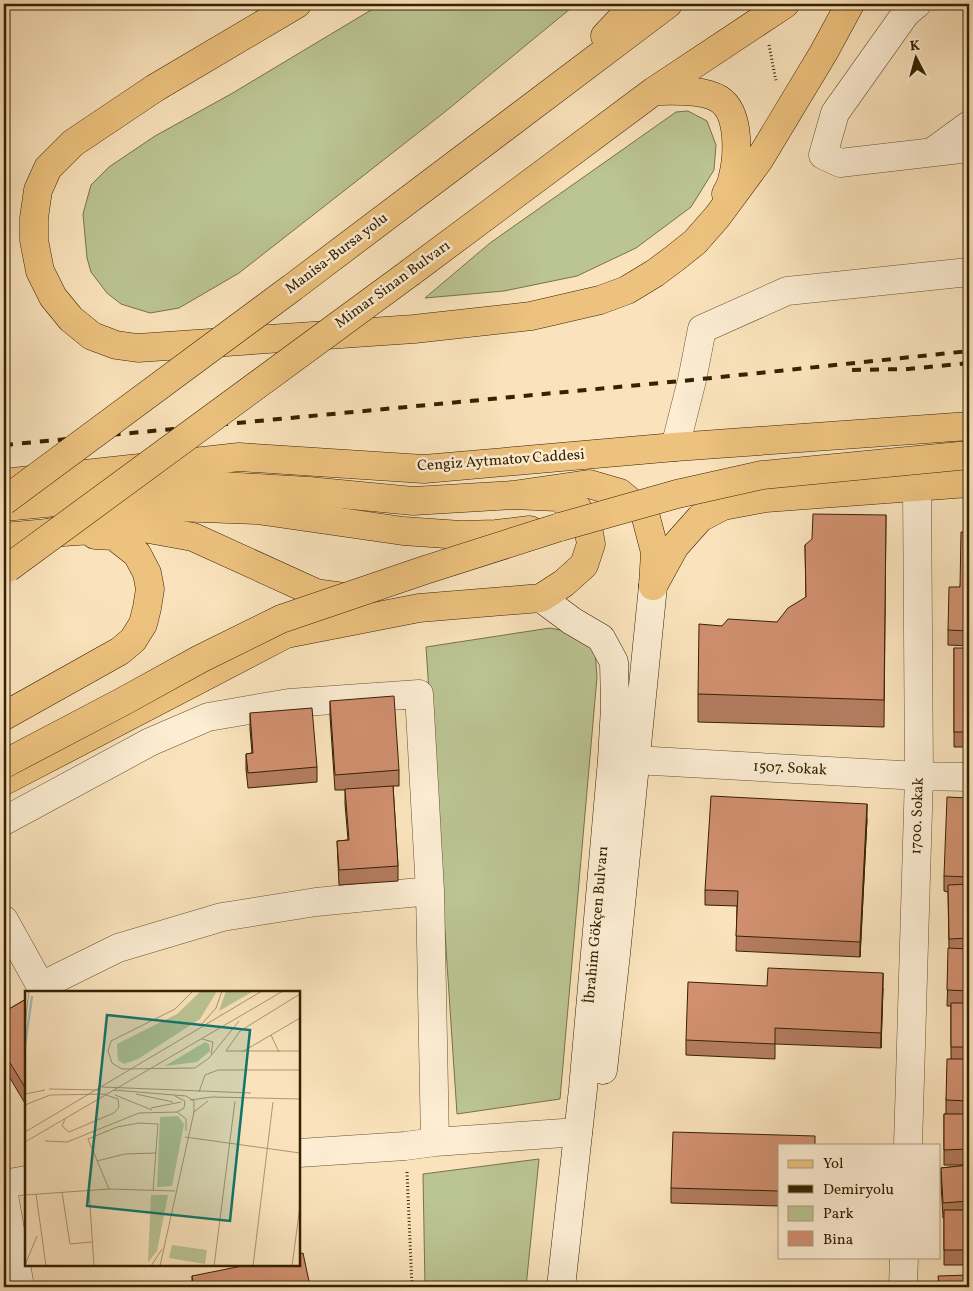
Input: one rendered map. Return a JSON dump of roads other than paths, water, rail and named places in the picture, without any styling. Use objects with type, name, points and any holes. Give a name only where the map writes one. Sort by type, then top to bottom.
[{"type":"main road","points":[[297,4],[155,88],[73,143],[48,168],[38,190],[34,218],[34,240],[40,271],[53,297],[71,319],[92,336],[116,345],[138,348],[414,329],[531,316],[600,300],[627,290],[655,273],[682,253],[695,242],[717,216],[759,160],[824,52],[850,4]]},
{"type":"main road","points":[[557,89],[635,4]]},
{"type":"main road","name":"Manisa-Bursa yolu","points":[[4,501],[293,287],[668,4]]},
{"type":"main road","name":"Mimar Sinan Bulvarı","points":[[6,570],[654,91],[785,4]]},
{"type":"main road","points":[[654,91],[680,91],[711,96],[720,100],[728,108],[734,124],[737,146],[732,179],[717,216]]},
{"type":"main road","name":"Cengiz Aytmatov Caddesi","points":[[4,483],[239,457],[424,469],[675,447],[969,426]]},
{"type":"main road","points":[[4,764],[200,659],[281,619],[425,570],[560,527],[677,494],[762,475],[969,456]]},
{"type":"main road","points":[[653,586],[675,546],[700,518],[722,506],[766,498],[969,483]]},
{"type":"main road","points":[[4,507],[223,486],[309,490],[413,501],[514,495],[589,484],[620,493],[645,514],[655,552],[653,586]]},
{"type":"main road","points":[[4,780],[286,634],[419,608],[542,598],[564,583],[584,564],[591,544],[587,522],[578,508],[557,497],[514,495]]},
{"type":"main road","points":[[48,533],[173,507],[256,510],[403,531],[461,535],[496,534],[560,527]]},
{"type":"main road","points":[[4,537],[138,527],[193,537],[316,593],[419,608]]},
{"type":"main road","points":[[4,716],[120,651],[133,640],[143,624],[148,608],[150,589],[147,573],[137,554],[114,536],[48,533]]},
{"type":"street","points":[[917,4],[906,13],[835,113],[823,155],[840,164],[969,148]]},
{"type":"street","points":[[932,153],[969,125]]},
{"type":"street","points":[[675,447],[692,380],[702,329],[787,291],[969,272]]},
{"type":"street","name":"1700. Sokak","points":[[908,1144],[919,776],[916,488]]},
{"type":"street","name":"İbrahim Gökçen Bulvarı","points":[[561,1287],[578,1132],[624,760],[653,586]]},
{"type":"street","name":"İbrahim Gökçen Bulvarı","points":[[542,598],[572,621],[602,638],[614,662],[615,707],[624,760],[616,954],[578,1287]]},
{"type":"street","points":[[4,821],[150,742],[208,717],[289,703],[419,694],[430,891],[435,1142]]},
{"type":"street","name":"1507. Sokak","points":[[624,760],[969,777]]},
{"type":"street","points":[[4,920],[42,989],[118,948],[222,917],[316,902],[430,891]]},
{"type":"street","points":[[300,1154],[578,1132]]},
{"type":"street","points":[[4,1184],[25,1180]]},
{"type":"street","points":[[4,1195],[20,1287]]},
{"type":"street","points":[[903,1287],[904,1258]]},
{"type":"railway","points":[[4,445],[692,380],[969,351]]},
{"type":"railway","points":[[852,370],[908,369],[969,363]]}]
